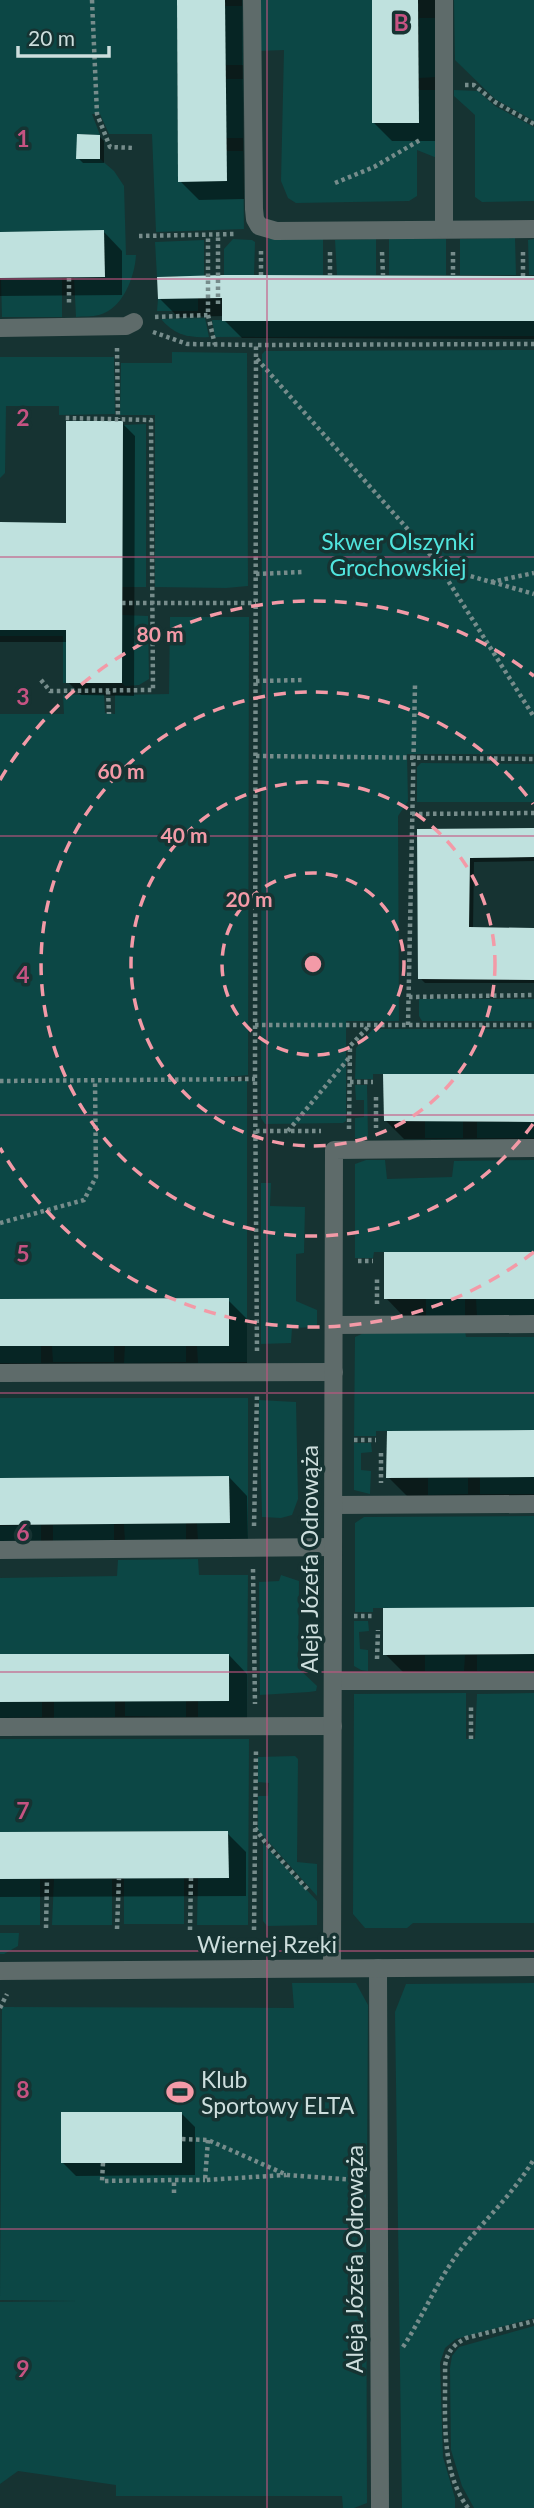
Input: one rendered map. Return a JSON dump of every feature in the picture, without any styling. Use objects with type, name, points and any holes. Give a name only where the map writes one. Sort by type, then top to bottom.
[{"type":"street","points":[[252,0],[254,209],[259,226],[276,231],[534,229]]},
{"type":"street","points":[[444,0],[444,229]]},
{"type":"street","points":[[0,328],[126,324]]},
{"type":"street","name":"Aleja Józefa Odrowąża","points":[[332,1968],[334,1150],[534,1148]]},
{"type":"street","points":[[334,1325],[534,1324]]},
{"type":"street","points":[[0,1373],[334,1372]]},
{"type":"street","points":[[334,1505],[534,1504]]},
{"type":"street","points":[[0,1550],[333,1547]]},
{"type":"street","points":[[333,1681],[534,1681]]},
{"type":"street","points":[[0,1727],[333,1726]]},
{"type":"street","name":"Wiernej Rzeki","points":[[0,1971],[534,1967]]},
{"type":"street","name":"Aleja Józefa Odrowąża","points":[[378,1968],[380,2508]]},
{"type":"path","points":[[92,0],[97,114],[110,147],[135,148]]},
{"type":"path","points":[[445,86],[474,85],[495,102],[534,124]]},
{"type":"path","points":[[528,121],[534,118]]},
{"type":"path","points":[[335,183],[374,167],[444,125]]},
{"type":"path","points":[[139,236],[245,234],[259,226]]},
{"type":"path","points":[[208,235],[208,315],[215,345]]},
{"type":"path","points":[[218,235],[218,304]]},
{"type":"path","points":[[126,324],[160,316],[208,315]]},
{"type":"path","points":[[126,324],[187,344],[534,344]]},
{"type":"path","points":[[118,419],[126,324]]},
{"type":"path","points":[[254,1930],[256,1727],[253,1548],[258,1372],[255,1079],[256,345]]},
{"type":"path","points":[[257,359],[439,567],[534,717]]},
{"type":"path","points":[[41,680],[50,691],[153,690],[150,420],[65,418]]},
{"type":"path","points":[[423,567],[439,567],[534,594]]},
{"type":"path","points":[[256,574],[303,572]]},
{"type":"path","points":[[491,582],[534,573]]},
{"type":"path","points":[[122,603],[256,603]]},
{"type":"path","points":[[256,681],[304,680]]},
{"type":"path","points":[[408,1026],[415,685]]},
{"type":"path","points":[[108,691],[109,714]]},
{"type":"path","points":[[256,756],[534,758]]},
{"type":"path","points":[[412,814],[534,813]]},
{"type":"path","points":[[409,997],[534,995]]},
{"type":"path","points":[[255,1026],[534,1025]]},
{"type":"path","points":[[288,1131],[350,1057]]},
{"type":"path","points":[[0,1081],[255,1079]]},
{"type":"path","points":[[0,1223],[84,1200],[96,1177],[95,1080]]},
{"type":"path","points":[[350,1082],[373,1082]]},
{"type":"path","points":[[256,1131],[325,1130]]},
{"type":"path","points":[[337,1130],[349,1130]]},
{"type":"path","points":[[350,1261],[373,1261]]},
{"type":"path","points":[[350,1439],[376,1440]]},
{"type":"path","points":[[350,1616],[373,1616]]},
{"type":"path","points":[[255,1828],[260,1837],[317,1899],[332,1899]]},
{"type":"path","points":[[117,1929],[119,1878]]},
{"type":"path","points":[[190,1930],[191,1878]]},
{"type":"path","points":[[46,1928],[47,1879]]},
{"type":"path","points":[[182,2139],[208,2140],[287,2175]]},
{"type":"path","points":[[205,2180],[208,2140]]},
{"type":"path","points":[[401,2351],[436,2284],[466,2244],[522,2179],[534,2159]]},
{"type":"path","points":[[103,2163],[102,2181],[205,2180],[287,2175],[379,2182]]},
{"type":"path","points":[[174,2180],[174,2193]]},
{"type":"path","points":[[459,2508],[459,2496],[447,2455],[447,2354],[466,2339],[534,2320]]},
{"type":"path","points":[[459,2496],[468,2508]]},
{"type":"green space","points":[[0,0],[177,0],[178,181],[226,181],[226,151],[243,151],[244,229],[156,232],[152,134],[109,134],[100,114],[92,114],[100,135],[77,134],[77,159],[100,159],[114,171],[124,186],[126,255],[136,255],[130,282],[115,306],[99,315],[76,317],[74,277],[105,277],[104,231],[0,232]]},
{"type":"green space","points":[[259,0],[372,0],[372,123],[418,123],[419,90],[436,90],[437,158],[417,150],[417,196],[409,201],[296,203],[288,198],[281,181],[284,50],[258,51]]},
{"type":"green space","points":[[454,0],[534,0],[534,121],[495,99],[455,60]]},
{"type":"green space","points":[[225,6],[242,6],[243,65],[225,65]]},
{"type":"green space","points":[[419,18],[436,18],[436,77],[419,78]]},
{"type":"green space","points":[[226,79],[243,79],[243,138],[226,138]]},
{"type":"green space","points":[[454,90],[478,91],[495,106],[534,127],[534,201],[482,202],[475,197],[475,115],[454,96]]},
{"type":"green space","points":[[515,238],[516,275],[460,275],[460,239]]},
{"type":"green space","points":[[233,239],[255,242],[254,275],[224,275],[224,249]]},
{"type":"green space","points":[[268,239],[323,239],[323,275],[268,275]]},
{"type":"green space","points":[[376,239],[376,275],[337,275],[335,240]]},
{"type":"green space","points":[[389,239],[446,239],[446,275],[389,275]]},
{"type":"green space","points":[[534,239],[534,275],[529,275],[528,240]]},
{"type":"green space","points":[[204,240],[204,291],[198,291],[198,311],[157,311],[158,299],[180,298],[178,276],[157,277],[155,242]]},
{"type":"green space","points":[[1,278],[62,278],[62,317],[2,317]]},
{"type":"green space","points":[[205,318],[209,337],[182,334],[171,329],[161,319]]},
{"type":"green space","points":[[212,320],[534,321],[534,336],[215,337]]},
{"type":"green space","name":"Skwer Olszynki Grochowskiej","points":[[534,350],[534,754],[407,754],[408,801],[398,816],[399,1021],[346,1021],[346,1121],[265,1124],[261,1118],[262,354],[265,351]]},
{"type":"green space","points":[[172,352],[247,353],[248,586],[155,587],[155,415],[120,415],[121,363],[172,363]]},
{"type":"green space","points":[[0,357],[114,357],[115,414],[59,415],[59,406],[6,406],[5,473],[0,478]]},
{"type":"green space","points":[[146,424],[146,587],[122,587],[123,425]]},
{"type":"green space","points":[[122,615],[148,616],[149,679],[139,685],[125,686],[122,683]]},
{"type":"green space","points":[[170,617],[249,617],[248,1075],[227,1077],[228,1081],[247,1081],[247,1362],[198,1363],[197,1346],[229,1345],[229,1298],[0,1299],[0,714],[64,714],[63,695],[104,694],[105,713],[115,714],[115,695],[169,694]]},
{"type":"green space","points":[[66,618],[66,683],[63,683],[63,636],[0,636],[0,630]]},
{"type":"green space","points":[[421,763],[534,764],[534,802],[417,802],[417,767]]},
{"type":"green space","points":[[419,999],[534,999],[534,1021],[422,1021],[419,1016]]},
{"type":"green space","points":[[373,1029],[534,1029],[534,1074],[373,1074],[373,1079],[355,1079],[356,1048]]},
{"type":"green space","points":[[355,1085],[367,1085],[368,1138],[355,1138],[355,1118],[364,1117],[364,1100],[356,1100]]},
{"type":"green space","points":[[425,1121],[463,1121],[463,1138],[425,1138]]},
{"type":"green space","points":[[477,1122],[534,1122],[534,1138],[477,1138]]},
{"type":"green space","points":[[366,1160],[385,1160],[387,1179],[452,1177],[454,1161],[534,1160],[534,1252],[374,1252],[373,1258],[355,1258],[355,1164]]},
{"type":"green space","points":[[261,1183],[271,1183],[270,1206],[305,1207],[304,1253],[296,1254],[296,1301],[317,1310],[317,1327],[292,1328],[291,1343],[261,1344]]},
{"type":"green space","points":[[426,1299],[465,1299],[465,1316],[426,1316]]},
{"type":"green space","points":[[476,1299],[534,1299],[534,1316],[477,1316]]},
{"type":"green space","points":[[465,1331],[466,1337],[534,1337],[534,1430],[376,1431],[376,1436],[354,1436],[355,1337],[366,1332]]},
{"type":"green space","points":[[0,1346],[41,1346],[41,1363],[0,1363]]},
{"type":"green space","points":[[52,1346],[114,1346],[114,1362],[53,1362]]},
{"type":"green space","points":[[125,1346],[186,1346],[186,1362],[124,1363]]},
{"type":"green space","points":[[0,1398],[248,1398],[248,1540],[198,1541],[197,1523],[230,1523],[229,1476],[0,1478]]},
{"type":"green space","points":[[259,1400],[296,1402],[298,1499],[292,1515],[281,1518],[262,1517]]},
{"type":"green space","points":[[354,1443],[371,1443],[372,1452],[361,1453],[361,1470],[371,1471],[370,1494],[354,1490]]},
{"type":"green space","points":[[480,1477],[534,1477],[534,1494],[480,1494]]},
{"type":"green space","points":[[428,1478],[468,1478],[468,1494],[428,1495]]},
{"type":"green space","points":[[534,1516],[534,1608],[373,1608],[373,1612],[355,1612],[355,1523],[364,1517]]},
{"type":"green space","points":[[186,1523],[186,1540],[125,1542],[124,1524]]},
{"type":"green space","points":[[114,1524],[114,1541],[53,1542],[53,1525]]},
{"type":"green space","points":[[41,1525],[41,1542],[0,1542],[0,1526]]},
{"type":"green space","points":[[198,1559],[199,1575],[248,1575],[247,1717],[198,1717],[198,1701],[229,1701],[229,1654],[0,1654],[0,1578],[117,1576],[118,1560]]},
{"type":"green space","points":[[281,1575],[299,1581],[298,1668],[317,1686],[316,1691],[260,1695],[259,1582],[279,1581]]},
{"type":"green space","points":[[354,1621],[368,1621],[369,1631],[359,1632],[360,1649],[368,1650],[368,1671],[354,1666]]},
{"type":"green space","points":[[534,1654],[534,1670],[477,1671],[477,1655]]},
{"type":"green space","points":[[425,1655],[465,1655],[464,1671],[425,1671]]},
{"type":"green space","points":[[466,1693],[466,1739],[475,1739],[477,1694],[534,1693],[534,1923],[413,1923],[407,1928],[365,1928],[353,1914],[354,1694]]},
{"type":"green space","points":[[54,1701],[115,1701],[115,1717],[54,1718]]},
{"type":"green space","points":[[125,1701],[186,1701],[186,1717],[125,1716]]},
{"type":"green space","points":[[0,1702],[42,1702],[42,1717],[0,1718]]},
{"type":"green space","points":[[0,1739],[249,1739],[248,1925],[197,1925],[198,1878],[229,1878],[228,1831],[0,1832]]},
{"type":"green space","points":[[295,1756],[298,1759],[297,1862],[317,1864],[317,1896],[258,1830],[258,1796],[268,1796],[269,1783],[258,1782],[258,1757]]},
{"type":"green space","points":[[263,1843],[317,1901],[317,1925],[267,1926],[263,1921]]},
{"type":"green space","points":[[124,1878],[184,1878],[184,1924],[124,1924]]},
{"type":"green space","points":[[0,1879],[40,1879],[40,1925],[0,1925]]},
{"type":"green space","points":[[54,1879],[112,1879],[112,1925],[52,1925]]},
{"type":"green space","points":[[0,1933],[19,1933],[18,1946],[0,1954]]},
{"type":"green space","points":[[292,1983],[356,1983],[368,2005],[367,2177],[359,2177],[358,2187],[366,2188],[367,2503],[354,2508],[343,2508],[342,2496],[116,2496],[116,2485],[18,2471],[0,2484],[0,2302],[77,2301],[0,2300],[2,2007],[294,2008]]},
{"type":"green space","points":[[534,1983],[534,2318],[456,2339],[445,2348],[440,2363],[443,2457],[455,2498],[455,2508],[402,2508],[395,2012],[406,1984]]},
{"type":"green space","points":[[534,2326],[534,2508],[474,2508],[462,2486],[451,2450],[452,2356],[459,2347]]},
{"type":"building","points":[[177,0],[225,0],[227,181],[178,182]]},
{"type":"building","points":[[372,0],[418,0],[419,123],[372,123]]},
{"type":"building","points":[[77,134],[100,135],[100,159],[76,159]]},
{"type":"building","points":[[104,230],[105,277],[0,278],[0,232]]},
{"type":"building","points":[[534,276],[534,321],[222,321],[222,298],[158,299],[157,277]]},
{"type":"building","points":[[66,421],[123,421],[122,683],[66,683],[66,630],[0,630],[0,522],[66,523]]},
{"type":"building","points":[[534,828],[534,857],[470,858],[469,927],[534,928],[534,980],[418,979],[417,829]]},
{"type":"building","points":[[383,1074],[534,1074],[534,1122],[384,1121]]},
{"type":"building","points":[[384,1252],[534,1252],[534,1299],[384,1299]]},
{"type":"building","points":[[229,1298],[229,1346],[0,1346],[0,1299]]},
{"type":"building","points":[[534,1430],[534,1477],[386,1478],[387,1431]]},
{"type":"building","points":[[229,1476],[230,1523],[0,1525],[0,1478]]},
{"type":"building","points":[[534,1607],[534,1654],[383,1655],[383,1608]]},
{"type":"building","points":[[0,1654],[229,1654],[229,1701],[0,1702]]},
{"type":"building","points":[[228,1831],[229,1878],[0,1879],[0,1832]]},
{"type":"building","points":[[61,2112],[182,2112],[182,2163],[61,2163]]},
{"type":"place","name":"Klub Sportowy ELTA","points":[[180,2092]]}]
